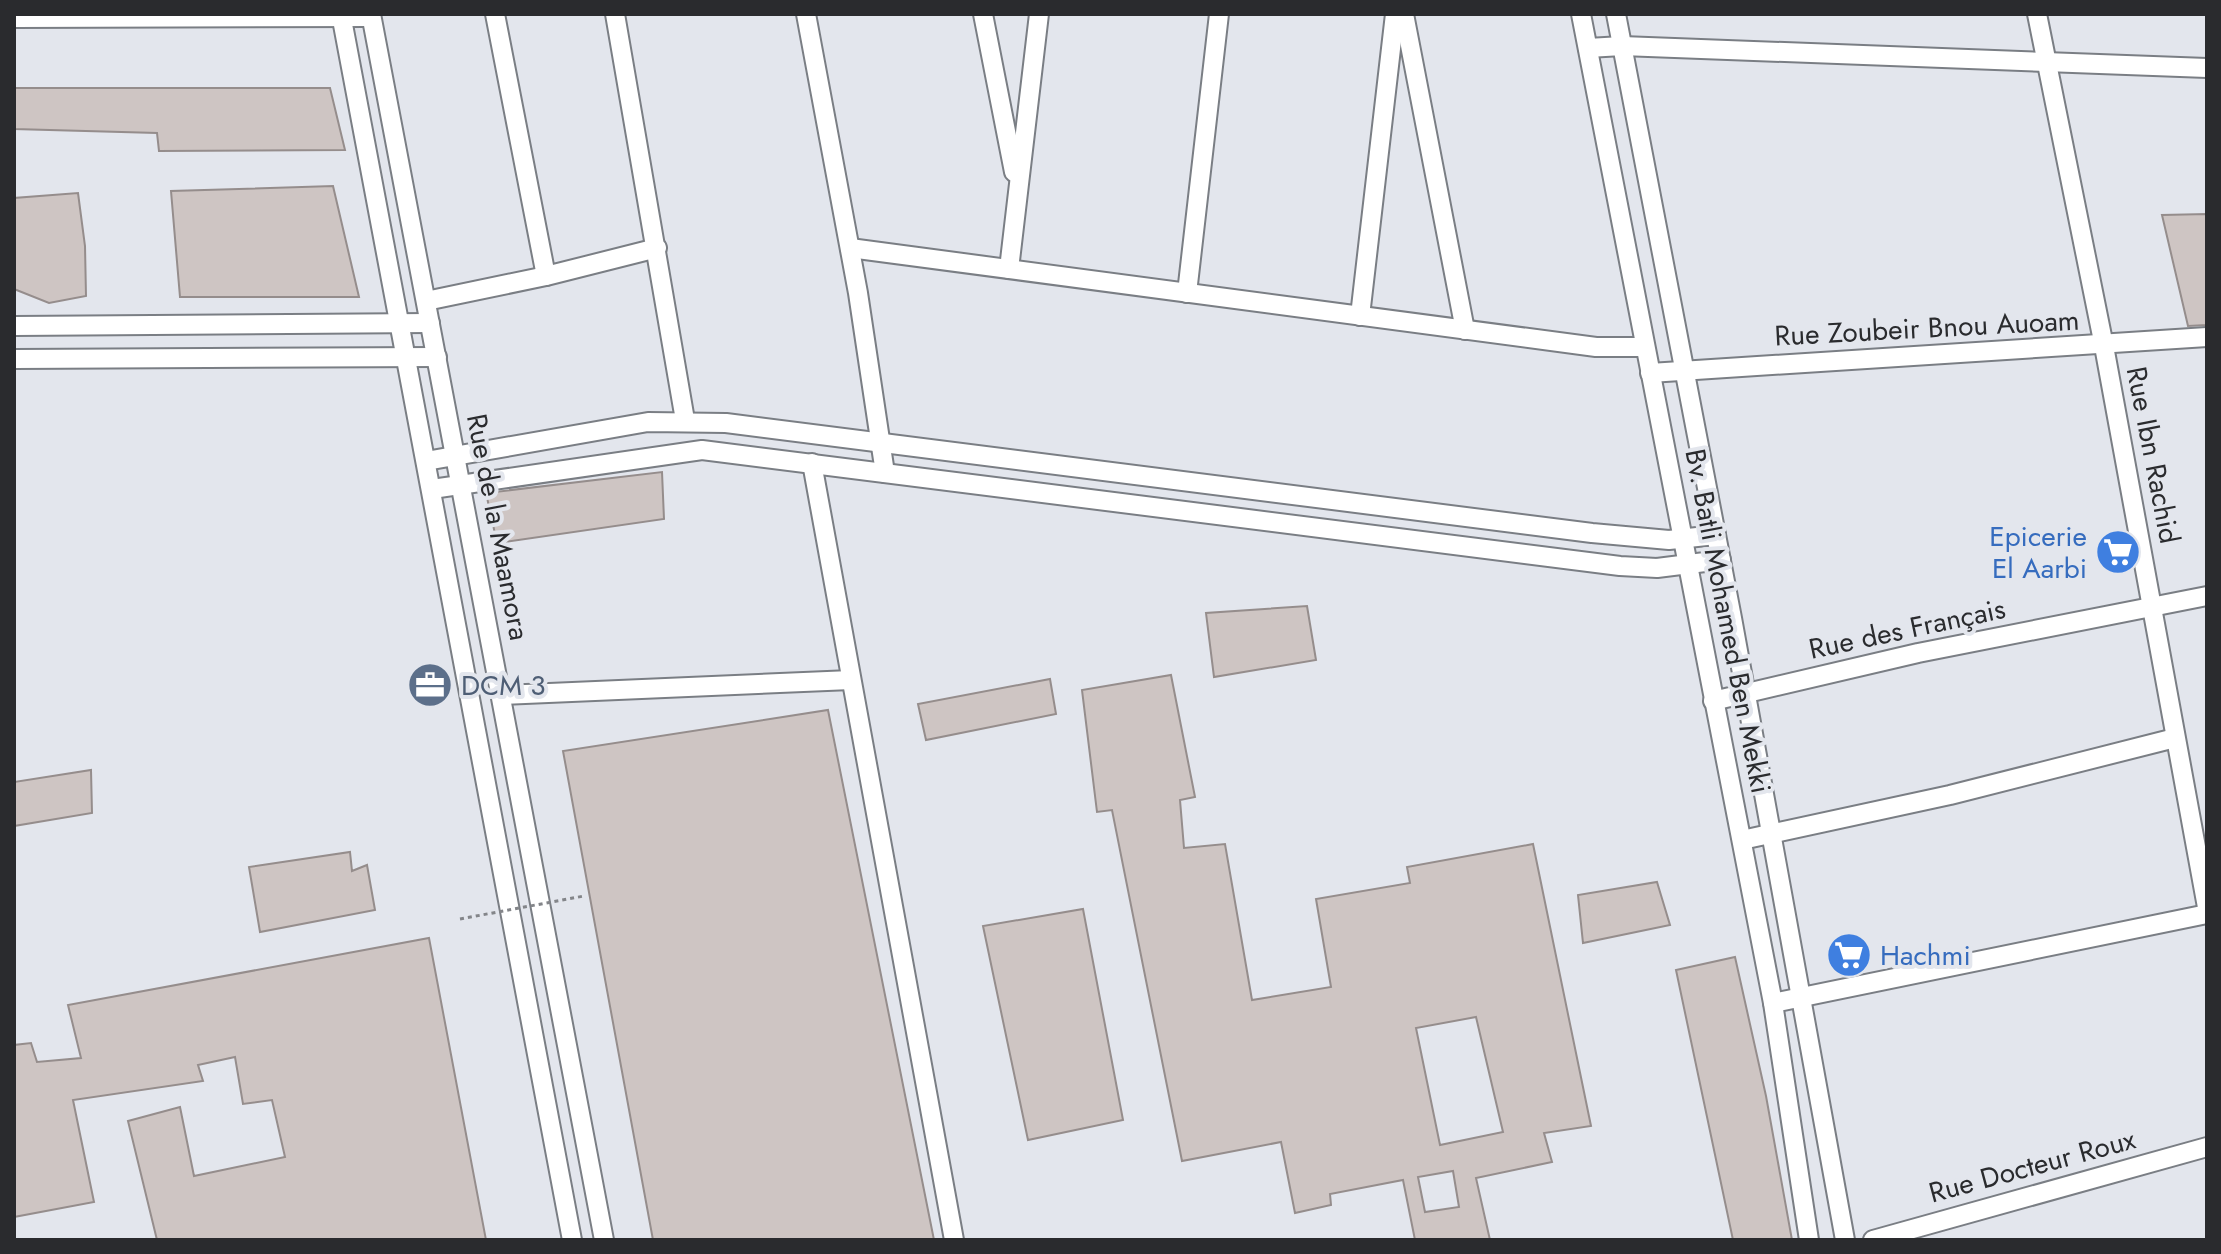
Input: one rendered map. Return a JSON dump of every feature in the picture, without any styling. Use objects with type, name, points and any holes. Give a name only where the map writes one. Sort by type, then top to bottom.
[{"type":"street","points":[[495,14],[546,276]]},
{"type":"street","points":[[615,14],[685,420]]},
{"type":"street","points":[[806,14],[850,248],[885,473]]},
{"type":"street","points":[[983,14],[1018,191]]},
{"type":"street","points":[[1009,269],[1039,14]]},
{"type":"street","points":[[1187,293],[1219,14]]},
{"type":"street","points":[[1360,316],[1395,14]]},
{"type":"street","points":[[1404,14],[1465,330]]},
{"type":"street","name":"Bv. Batli Mohamed Ben Mekki","points":[[1581,14],[1773,1003],[1809,1240]]},
{"type":"street","name":"Bv. Batli Mohamed Ben Mekki","points":[[1616,14],[1721,560],[1845,1240]]},
{"type":"street","name":"Rue Ibn Rachid","points":[[2037,14],[2104,346],[2207,907]]},
{"type":"street","points":[[14,18],[371,16]]},
{"type":"street","name":"Rue de la Maamora","points":[[371,16],[604,1240]]},
{"type":"street","name":"Rue de la Maamora","points":[[342,17],[572,1240]]},
{"type":"street","points":[[1588,48],[1622,46],[2207,68]]},
{"type":"street","points":[[1622,226],[1655,219]]},
{"type":"street","points":[[426,301],[546,276],[657,248]]},
{"type":"street","points":[[850,248],[1596,347],[1645,347]]},
{"type":"street","points":[[14,326],[430,323]]},
{"type":"street","name":"Rue Zoubeir Bnou Auoam","points":[[1650,373],[2207,337]]},
{"type":"street","points":[[14,359],[437,357]]},
{"type":"street","points":[[426,461],[648,422],[685,420],[1592,533],[1684,539],[1716,535]]},
{"type":"street","points":[[432,489],[686,451],[812,463],[1620,566],[1689,566],[1721,560]]},
{"type":"street","points":[[812,463],[954,1240]]},
{"type":"street","name":"Rue des Français","points":[[1713,701],[1918,653],[2207,596]]},
{"type":"street","points":[[501,695],[851,680]]},
{"type":"street","points":[[1742,840],[1950,795],[2175,738]]},
{"type":"street","points":[[1773,1003],[2207,914]]},
{"type":"street","points":[[549,1121],[580,1115]]},
{"type":"street","name":"Rue Docteur Roux","points":[[1873,1240],[2207,1147]]},
{"type":"path","points":[[460,919],[584,896]]},
{"type":"building","points":[[14,88],[330,88],[345,150],[159,151],[157,133],[14,129]]},
{"type":"building","points":[[333,186],[359,297],[180,297],[171,191]]},
{"type":"building","points":[[78,193],[85,246],[86,296],[49,303],[14,289],[14,198]]},
{"type":"building","points":[[2207,214],[2207,325],[2188,326],[2162,215]]},
{"type":"building","points":[[662,472],[664,519],[497,543],[486,493]]},
{"type":"building","points":[[1307,606],[1316,660],[1214,677],[1206,613]]},
{"type":"building","points":[[1171,675],[1195,797],[1180,800],[1184,848],[1225,844],[1252,1000],[1331,987],[1316,899],[1410,883],[1407,867],[1533,844],[1591,1126],[1544,1133],[1552,1162],[1476,1178],[1490,1240],[1415,1240],[1403,1180],[1330,1194],[1331,1205],[1295,1213],[1281,1142],[1182,1161],[1112,810],[1097,812],[1082,690]],"holes":[[[1476,1017],[1503,1132],[1440,1145],[1416,1028]],[[1453,1171],[1459,1207],[1425,1212],[1418,1177]]]},
{"type":"building","points":[[1050,679],[1056,714],[926,740],[918,704]]},
{"type":"building","points":[[828,710],[934,1240],[653,1240],[563,751]]},
{"type":"building","points":[[91,770],[92,813],[14,826],[14,782]]},
{"type":"building","points":[[350,852],[352,871],[367,865],[375,910],[260,932],[249,867]]},
{"type":"building","points":[[1657,882],[1670,925],[1583,943],[1578,895]]},
{"type":"building","points":[[1083,909],[1123,1120],[1028,1140],[983,926]]},
{"type":"building","points":[[429,938],[486,1240],[157,1240],[128,1121],[180,1107],[194,1176],[285,1157],[272,1100],[243,1104],[235,1057],[198,1065],[203,1081],[73,1100],[94,1202],[14,1217],[14,1045],[31,1043],[37,1062],[81,1058],[68,1005]]},
{"type":"building","points":[[1735,957],[1766,1096],[1792,1240],[1733,1240],[1676,970]]},
{"type":"place","name":"Epicerie El Aarbi","points":[[2118,552]]},
{"type":"place","name":"DCM 3","points":[[430,685]]},
{"type":"place","name":"Hachmi","points":[[1849,955]]}]
